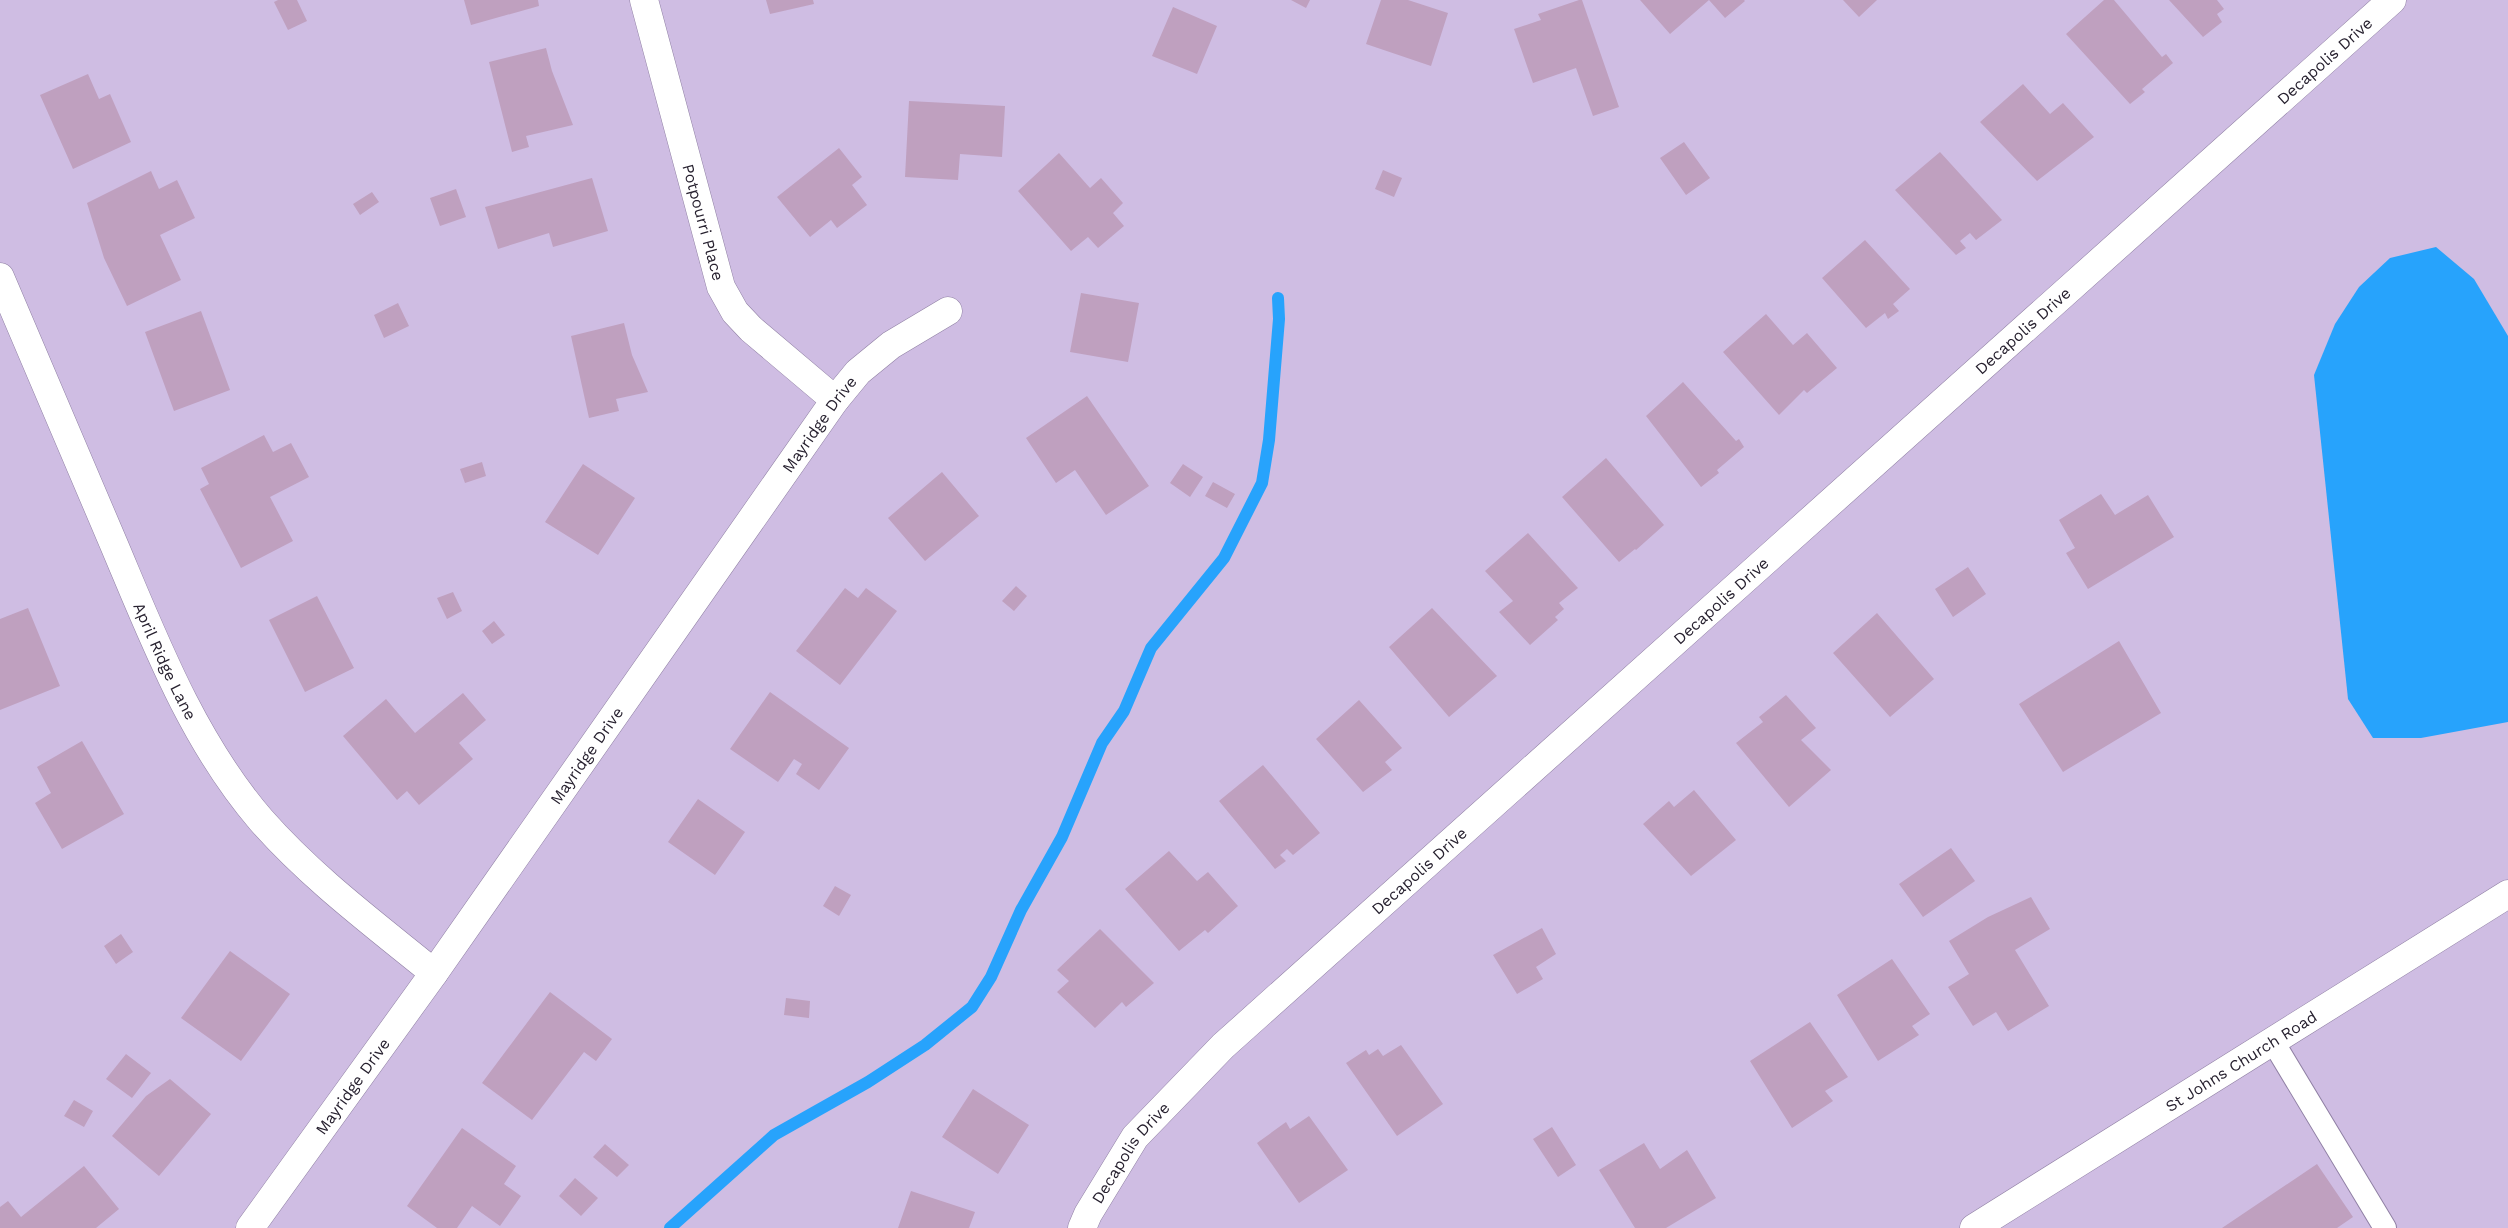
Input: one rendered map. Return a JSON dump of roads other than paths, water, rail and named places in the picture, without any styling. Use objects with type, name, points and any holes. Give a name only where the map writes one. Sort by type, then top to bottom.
[{"type":"street","name":"Potpourri Place","points":[[644,0],[721,287],[735,312],[751,329],[835,400]]},
{"type":"street","name":"Decapolis Drive","points":[[1082,1228],[1088,1214],[1135,1137],[1223,1046],[2392,0]]},
{"type":"street","name":"April Ridge Lane","points":[[0,277],[156,646],[194,722],[213,754],[260,818],[303,865],[434,973]]},
{"type":"street","name":"Mayridge Drive","points":[[250,1228],[434,973],[835,400],[858,372],[891,345],[948,311]]},
{"type":"street","name":"St Johns Church Road","points":[[1974,1228],[2508,894]]},
{"type":"lane","points":[[2272,1040],[2385,1228]]},
{"type":"water","points":[[2436,247],[2474,279],[2508,336],[2508,722],[2421,738],[2373,738],[2348,699],[2314,375],[2335,324],[2359,287],[2390,258]]},
{"type":"waterway","points":[[670,1228],[774,1135],[868,1082],[925,1045],[972,1007],[991,977],[1021,910],[1062,837],[1102,743],[1124,711],[1151,648],[1224,558],[1262,483],[1269,440],[1279,319],[1278,298]]}]
